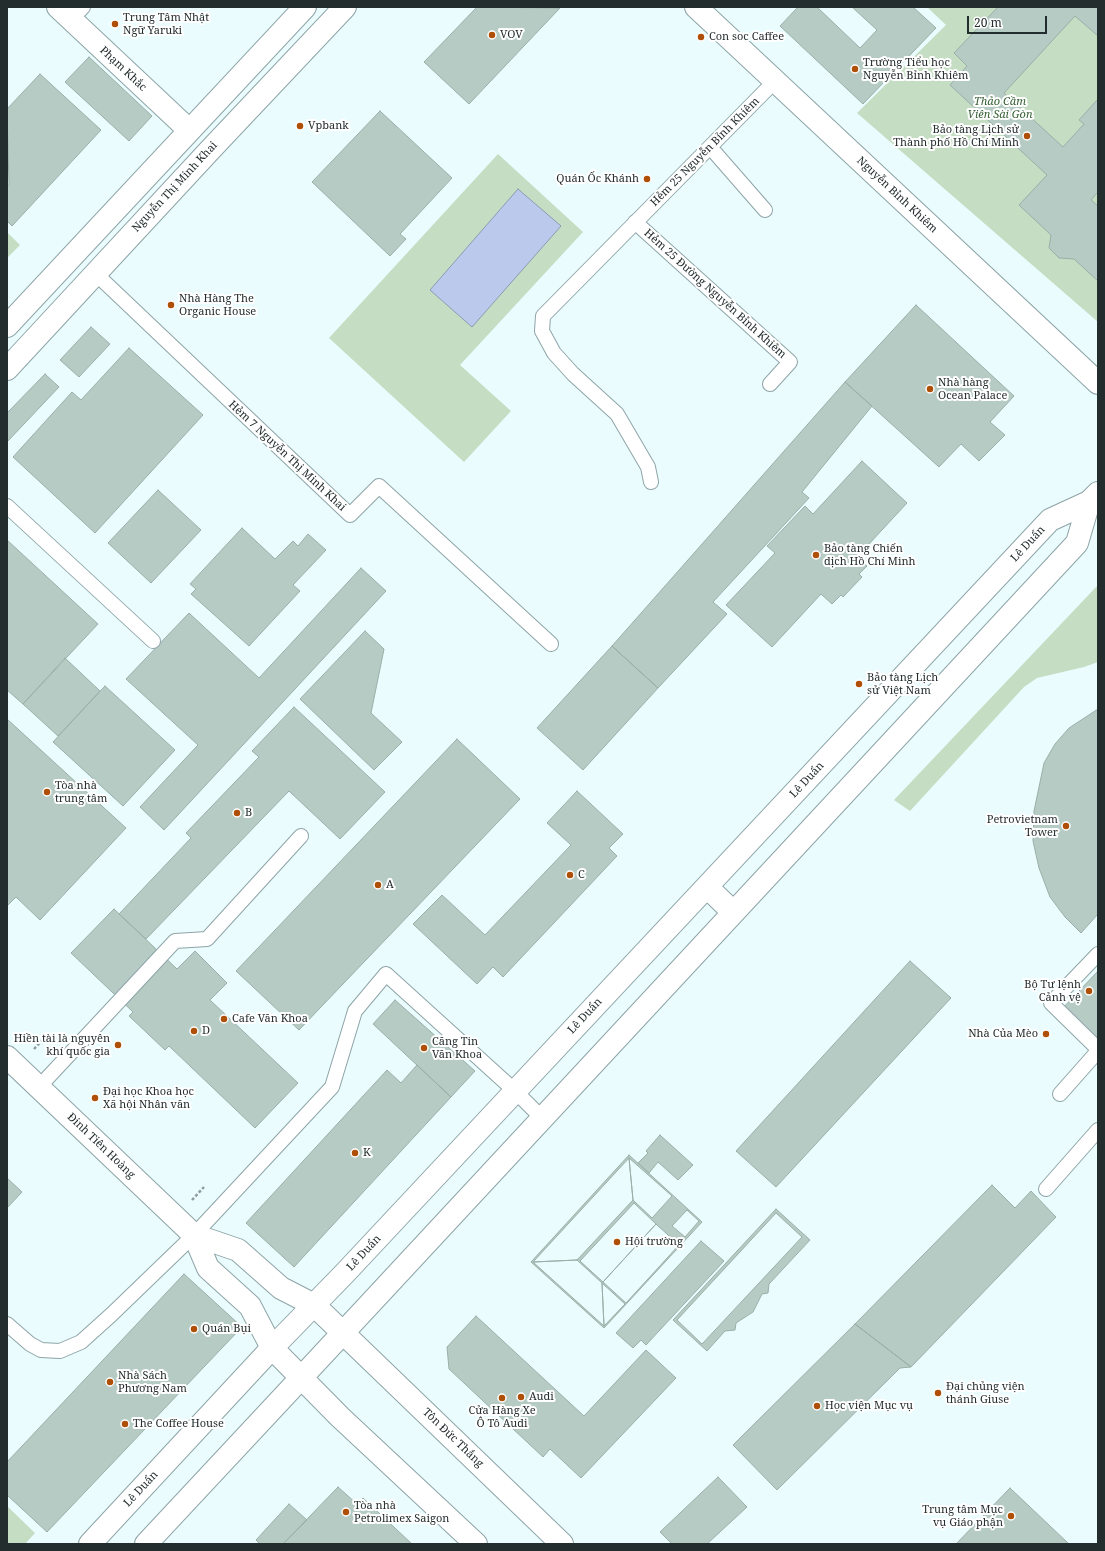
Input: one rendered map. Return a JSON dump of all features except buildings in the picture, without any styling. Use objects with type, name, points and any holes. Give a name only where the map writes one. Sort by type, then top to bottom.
[{"type":"main road","points":[[7,326],[305,7]]},
{"type":"main road","points":[[309,7],[328,26]]},
{"type":"main road","name":"Nguyễn Thị Minh Khai","points":[[7,369],[345,7]]},
{"type":"main road","name":"Nguyễn Bỉnh Khiêm","points":[[696,7],[1098,383]]},
{"type":"main road","name":"Phạm Khắc","points":[[71,11],[210,150]]},
{"type":"main road","points":[[74,254],[96,274]]},
{"type":"main road","name":"Lê Duẩn","points":[[90,1544],[272,1348],[707,887],[1050,520],[1096,496]]},
{"type":"main road","name":"Lê Duẩn","points":[[146,1544],[1077,543],[1096,496]]},
{"type":"main road","points":[[707,887],[733,912]]},
{"type":"main road","name":"Đinh Tiên Hoàng","points":[[7,1057],[194,1235],[208,1268],[250,1306],[272,1348],[301,1378]]},
{"type":"main road","name":"Đinh Tiên Hoàng","points":[[194,1235],[238,1250],[281,1288],[314,1305]]},
{"type":"main road","name":"Tôn Đức Thắng","points":[[314,1305],[562,1544]]},
{"type":"main road","points":[[301,1378],[340,1417],[476,1544]]},
{"type":"lane","name":"Hẻm 25 Nguyễn Bỉnh Khiêm","points":[[651,482],[648,467],[617,414],[573,374],[554,353],[542,331],[543,316],[775,81]]},
{"type":"lane","points":[[710,147],[765,210]]},
{"type":"lane","name":"Hẻm 25 Đường Nguyễn Bỉnh Khiêm","points":[[635,222],[790,362],[770,384]]},
{"type":"lane","name":"Hẻm 7 Nguyễn Thị Minh Khai","points":[[96,274],[350,515],[379,486],[550,644]]},
{"type":"lane","points":[[7,506],[153,641]]},
{"type":"lane","points":[[39,1088],[175,941],[207,939],[301,836]]},
{"type":"lane","points":[[1060,1094],[1098,1050],[1051,1003],[1098,954]]},
{"type":"lane","points":[[7,1324],[30,1344],[41,1350],[60,1351],[81,1342],[194,1235],[332,1087],[354,1011],[386,974],[515,1091],[542,1118]]},
{"type":"lane","points":[[1046,1189],[1098,1130]]},
{"type":"green space","name":"Thảo Cầm Viên Sài Gòn","points":[[927,7],[1098,7],[1098,322],[857,113],[946,25]]},
{"type":"green space","points":[[498,154],[583,232],[460,365],[511,411],[464,462],[329,338]]},
{"type":"green space","points":[[7,232],[20,245],[7,258]]},
{"type":"green space","points":[[1098,585],[1098,662],[1084,667],[1037,678],[1024,687],[910,811],[894,800]]},
{"type":"green space","points":[[7,1506],[35,1533],[25,1544],[7,1544]]},
{"type":"water","points":[[518,189],[561,226],[472,327],[430,290]]},
{"type":"place","name":"Trung Tâm Nhật Ngữ Yaruki","points":[[115,24]]},
{"type":"place","name":"VOV","points":[[492,35]]},
{"type":"place","name":"Con soc Caffee","points":[[701,37]]},
{"type":"place","name":"Trường Tiểu học Nguyễn Bỉnh Khiêm","points":[[855,69]]},
{"type":"place","name":"Vpbank","points":[[300,126]]},
{"type":"place","name":"Bảo tàng Lịch sử Thành phố Hồ Chí Minh","points":[[1027,136]]},
{"type":"place","name":"Quán Ốc Khánh","points":[[647,179]]},
{"type":"place","name":"Nhà Hàng The Organic House","points":[[171,305]]},
{"type":"place","name":"Nhà hàng Ocean Palace","points":[[930,389]]},
{"type":"place","name":"Bảo tàng Chiến dịch Hồ Chí Minh","points":[[816,555]]},
{"type":"place","name":"Bảo tàng Lịch sử Việt Nam","points":[[859,684]]},
{"type":"place","name":"Tòa nhà trung tâm","points":[[47,792]]},
{"type":"place","name":"B","points":[[237,813]]},
{"type":"place","name":"Petrovietnam Tower","points":[[1066,826]]},
{"type":"place","name":"C","points":[[570,875]]},
{"type":"place","name":"A","points":[[378,885]]},
{"type":"place","name":"Bộ Tư lệnh Cảnh vệ","points":[[1089,991]]},
{"type":"place","name":"Cafe Văn Khoa","points":[[224,1019]]},
{"type":"place","name":"D","points":[[194,1031]]},
{"type":"place","name":"Nhà Của Mèo","points":[[1046,1034]]},
{"type":"place","name":"Hiền tài là nguyên khí quốc gia","points":[[118,1045]]},
{"type":"place","name":"Căng Tin Văn Khoa","points":[[424,1048]]},
{"type":"place","name":"Đại học Khoa học Xã hội Nhân văn","points":[[95,1098]]},
{"type":"place","name":"K","points":[[355,1153]]},
{"type":"place","name":"Hội trường","points":[[617,1242]]},
{"type":"place","name":"Quán Bụi","points":[[194,1329]]},
{"type":"place","name":"Nhà Sách Phương Nam","points":[[110,1382]]},
{"type":"place","name":"Đại chủng viện thánh Giuse","points":[[938,1393]]},
{"type":"place","name":"Audi","points":[[521,1397]]},
{"type":"place","name":"Cửa Hàng Xe Ô Tô Audi","points":[[502,1398]]},
{"type":"place","name":"Học viện Mục vụ","points":[[817,1406]]},
{"type":"place","name":"The Coffee House","points":[[125,1424]]},
{"type":"place","name":"Tòa nhà Petrolimex Saigon","points":[[346,1512]]},
{"type":"place","name":"Trung tâm Mục vụ Giáo phận","points":[[1011,1516]]}]
